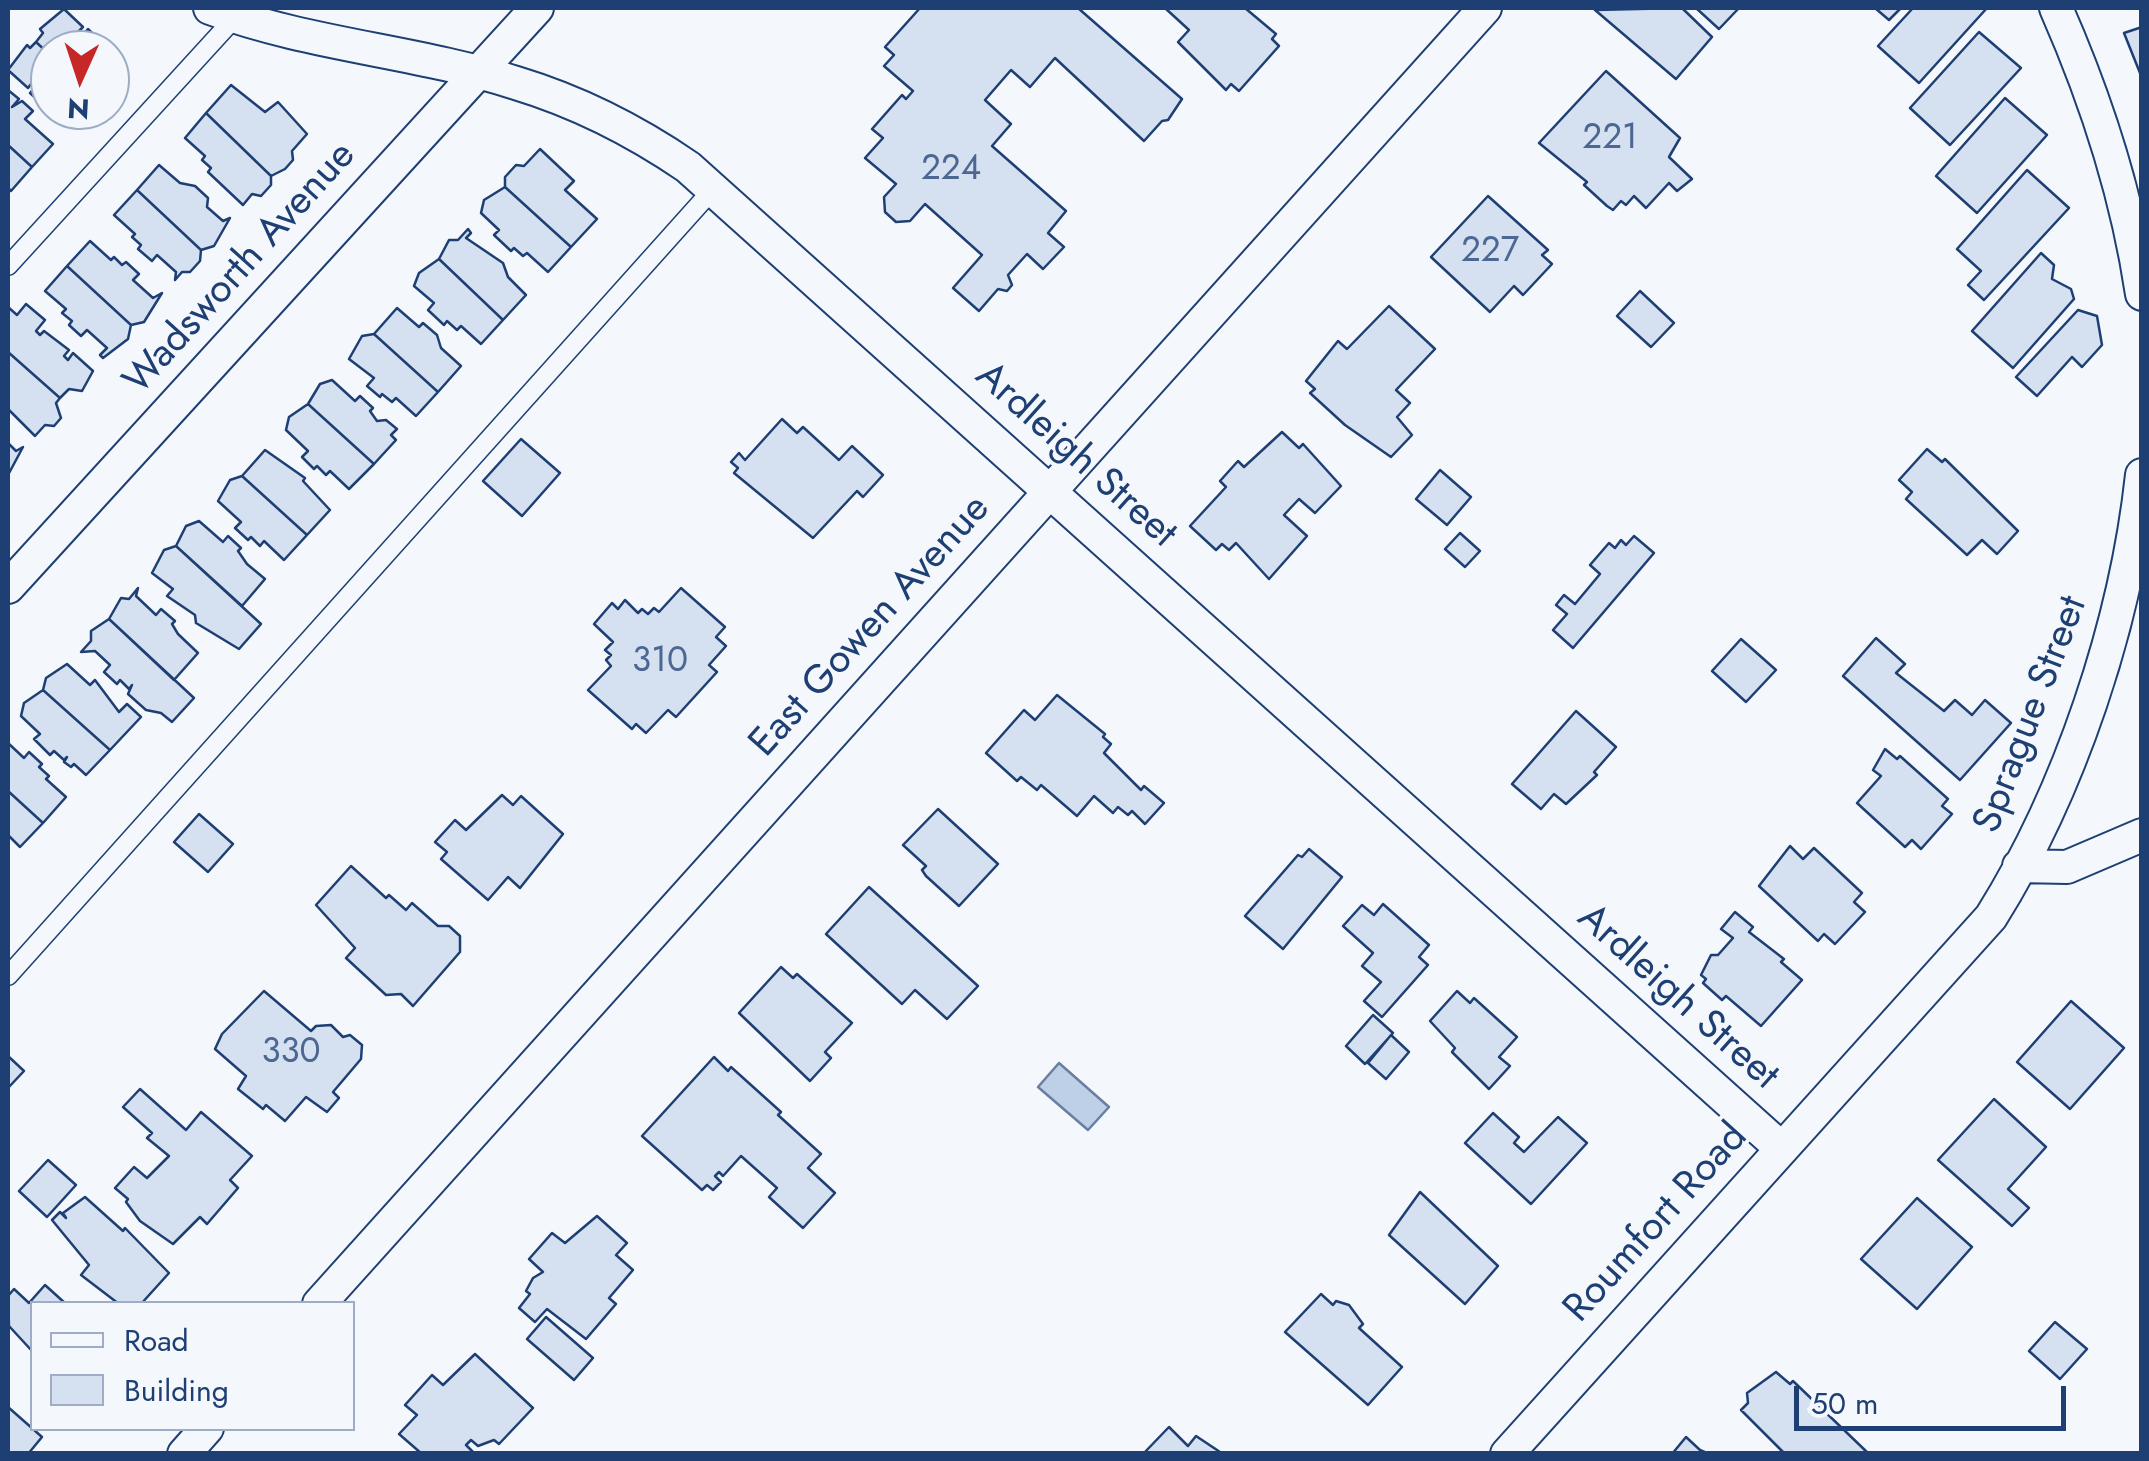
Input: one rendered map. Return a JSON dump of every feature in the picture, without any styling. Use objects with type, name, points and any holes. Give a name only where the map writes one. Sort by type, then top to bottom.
[{"type":"street","name":"Wadsworth Avenue","points":[[8,587],[537,8]]},
{"type":"street","name":"East Gowen Avenue","points":[[323,1301],[1485,8]]},
{"type":"street","points":[[2056,8],[2106,129],[2124,196],[2142,294]]},
{"type":"street","name":"Ardleigh Street","points":[[229,11],[478,73],[566,100],[615,121],[714,188],[1782,1149]]},
{"type":"street","name":"Sprague Street","points":[[2020,866],[2067,760],[2106,654],[2131,558],[2142,475]]},
{"type":"street","points":[[2020,866],[2067,867],[2142,835]]},
{"type":"street","name":"Roumfort Road","points":[[1507,1454],[1968,945],[1991,917],[2020,866]]},
{"type":"street","points":[[184,1454],[204,1431]]},
{"type":"lane","points":[[8,266],[229,11]]},
{"type":"lane","points":[[8,976],[714,188]]},
{"type":"water","points":[[1059,1063],[1109,1107],[1088,1130],[1038,1087]]},
{"type":"building","points":[[920,8],[1078,8],[1182,99],[1168,120],[1162,121],[1144,141],[1055,58],[1030,87],[1011,70],[985,100],[1011,124],[992,146],[1066,211],[1048,233],[1064,247],[1043,269],[1027,254],[1008,275],[1012,285],[1007,291],[998,289],[979,311],[953,288],[982,255],[925,204],[910,221],[896,222],[885,212],[884,197],[896,184],[865,158],[883,138],[872,129],[902,95],[906,99],[913,91],[884,66],[894,55],[885,47]]},
{"type":"building","points":[[1165,8],[1245,8],[1276,34],[1272,39],[1279,46],[1239,91],[1231,84],[1226,90],[1178,42],[1189,30]]},
{"type":"building","points":[[1682,8],[1712,37],[1676,79],[1595,10]]},
{"type":"building","points":[[1696,8],[1739,8],[1719,29]]},
{"type":"building","points":[[1875,8],[1901,8],[1889,20]]},
{"type":"building","points":[[1913,8],[1987,8],[1919,83],[1878,46]]},
{"type":"building","points":[[64,9],[83,27],[80,30],[40,29]]},
{"type":"building","points":[[2142,27],[2142,78],[2124,33]]},
{"type":"building","points":[[1979,32],[2021,68],[1950,145],[1910,108]]},
{"type":"building","points":[[27,45],[30,48],[28,88],[8,70]]},
{"type":"building","points":[[1606,71],[1680,138],[1669,157],[1692,179],[1677,191],[1669,183],[1646,208],[1634,196],[1626,205],[1621,201],[1613,210],[1584,185],[1587,182],[1539,143]]},
{"type":"building","points":[[231,85],[265,112],[278,102],[307,134],[292,151],[293,160],[285,169],[271,176],[206,113]]},
{"type":"building","points":[[8,90],[19,99],[12,107],[22,101],[30,108],[25,119],[30,130],[37,130],[53,144],[32,167],[8,145]]},
{"type":"building","points":[[2005,98],[2047,135],[1977,213],[1936,176]]},
{"type":"building","points":[[206,113],[271,176],[271,185],[261,196],[252,194],[243,205],[208,172],[211,168],[202,160],[205,156],[185,138]]},
{"type":"building","points":[[8,145],[32,167],[11,191],[8,188]]},
{"type":"building","points":[[540,149],[574,181],[565,190],[597,219],[571,247],[505,187],[505,177],[516,165],[524,166]]},
{"type":"building","points":[[159,165],[180,183],[195,186],[208,198],[207,207],[223,221],[230,218],[214,246],[201,250],[137,190]]},
{"type":"building","points":[[2027,170],[2069,208],[1984,300],[1968,285],[1981,271],[1957,249]]},
{"type":"building","points":[[505,187],[571,247],[548,272],[527,253],[523,256],[514,248],[511,251],[494,235],[499,230],[481,213],[484,200]]},
{"type":"building","points":[[137,190],[201,250],[200,261],[175,280],[176,272],[157,255],[152,261],[138,249],[141,245],[132,237],[135,234],[114,215]]},
{"type":"building","points":[[1488,196],[1548,250],[1542,255],[1552,264],[1523,295],[1514,286],[1490,312],[1431,257]]},
{"type":"building","points":[[468,229],[471,233],[466,238],[503,263],[508,277],[526,295],[503,320],[439,259],[449,240],[458,240]]},
{"type":"building","points":[[90,241],[111,260],[114,257],[122,265],[126,262],[139,274],[133,280],[153,298],[162,293],[144,322],[131,325],[67,266]]},
{"type":"building","points":[[2041,253],[2054,265],[2052,279],[2071,289],[2074,299],[2013,368],[1972,331]]},
{"type":"building","points":[[439,259],[503,320],[481,344],[461,326],[457,330],[447,321],[444,325],[428,310],[434,303],[414,286],[419,273]]},
{"type":"building","points":[[67,266],[131,325],[128,339],[103,358],[100,355],[107,348],[87,330],[81,336],[69,325],[72,321],[62,313],[66,309],[45,291]]},
{"type":"building","points":[[1640,291],[1674,323],[1651,347],[1617,316]]},
{"type":"building","points":[[26,304],[45,320],[36,331],[40,335],[44,331],[69,350],[64,356],[68,360],[73,353],[93,371],[82,391],[69,389],[60,398],[8,352],[8,307],[17,315]]},
{"type":"building","points":[[1389,306],[1435,349],[1396,390],[1410,403],[1397,417],[1412,435],[1391,457],[1345,425],[1310,393],[1315,389],[1306,381],[1338,341],[1347,349]]},
{"type":"building","points":[[397,308],[419,327],[423,323],[437,335],[441,348],[461,366],[438,392],[374,334]]},
{"type":"building","points":[[2078,310],[2097,316],[2102,345],[2082,367],[2072,357],[2037,396],[2016,377]]},
{"type":"building","points":[[374,334],[438,392],[416,416],[396,398],[392,402],[367,386],[374,378],[349,359],[362,336]]},
{"type":"building","points":[[8,352],[60,398],[56,403],[61,418],[54,426],[45,425],[35,436],[8,409]]},
{"type":"building","points":[[332,380],[355,401],[360,396],[373,408],[370,411],[377,421],[386,420],[397,429],[391,435],[396,440],[374,464],[308,404],[320,384]]},
{"type":"building","points":[[308,404],[374,464],[349,489],[330,471],[326,475],[317,466],[314,469],[302,457],[308,451],[286,430],[289,417]]},
{"type":"building","points":[[782,419],[797,433],[803,427],[839,460],[852,446],[883,475],[863,497],[857,491],[813,538],[734,473],[738,468],[731,462],[739,453],[745,460]]},
{"type":"building","points":[[1282,432],[1299,448],[1303,444],[1341,486],[1315,513],[1299,499],[1284,515],[1307,536],[1269,579],[1236,543],[1229,550],[1222,544],[1216,550],[1190,526],[1226,487],[1220,481],[1238,461],[1244,467]]},
{"type":"building","points":[[521,439],[560,473],[522,516],[483,481]]},
{"type":"building","points":[[8,443],[16,451],[23,447],[8,475]]},
{"type":"building","points":[[1927,449],[1942,462],[1945,459],[2018,531],[1997,554],[1982,540],[1967,555],[1906,499],[1912,492],[1899,480]]},
{"type":"building","points":[[265,450],[305,478],[303,481],[330,510],[307,535],[242,476]]},
{"type":"building","points":[[1440,470],[1471,497],[1447,525],[1416,499]]},
{"type":"building","points":[[242,476],[307,535],[284,560],[264,541],[260,546],[251,537],[248,540],[235,528],[241,522],[218,501],[230,480]]},
{"type":"building","points":[[199,521],[223,542],[228,536],[241,548],[238,551],[247,564],[265,579],[242,606],[176,546],[186,526]]},
{"type":"building","points":[[1460,533],[1480,551],[1465,567],[1445,549]]},
{"type":"building","points":[[1634,536],[1654,553],[1573,648],[1553,630],[1567,614],[1556,605],[1564,595],[1575,604],[1600,574],[1590,565],[1609,543],[1615,548],[1621,540],[1626,545]]},
{"type":"building","points":[[176,546],[261,624],[239,649],[196,623],[195,615],[167,596],[173,589],[152,573],[164,550]]},
{"type":"building","points":[[138,588],[136,596],[156,615],[161,609],[175,621],[172,624],[178,634],[198,653],[174,680],[109,619],[121,598],[129,599]]},
{"type":"building","points":[[681,588],[725,627],[716,637],[726,646],[709,665],[717,672],[676,717],[668,710],[646,733],[636,724],[632,729],[588,690],[611,666],[606,660],[611,655],[605,650],[613,642],[594,624],[612,603],[618,609],[625,600],[638,613],[642,609],[648,614],[654,608],[659,612]]},
{"type":"building","points":[[109,619],[194,698],[172,722],[161,713],[146,710],[128,694],[132,685],[129,689],[120,680],[117,684],[104,672],[110,665],[95,651],[81,652],[91,641],[91,631]]},
{"type":"building","points":[[1876,638],[1905,664],[1896,673],[1944,711],[1955,700],[1972,715],[1985,700],[2011,723],[1960,780],[1843,676]]},
{"type":"building","points":[[1741,639],[1776,670],[1746,702],[1712,671]]},
{"type":"building","points":[[67,664],[90,685],[95,680],[119,712],[127,704],[141,717],[110,750],[43,690],[46,678]]},
{"type":"building","points":[[43,690],[110,750],[86,775],[74,764],[71,767],[64,762],[67,757],[64,760],[54,751],[50,755],[34,739],[40,734],[21,716],[24,703]]},
{"type":"building","points":[[1057,695],[1105,734],[1103,737],[1111,744],[1104,753],[1141,790],[1144,786],[1164,803],[1145,824],[1132,811],[1128,815],[1118,807],[1113,813],[1094,796],[1077,816],[1041,785],[1037,790],[1021,777],[1017,781],[986,753],[1024,710],[1035,720]]},
{"type":"building","points":[[1576,711],[1616,747],[1594,772],[1597,775],[1566,804],[1554,794],[1541,809],[1512,784]]},
{"type":"building","points":[[8,743],[24,758],[29,752],[42,764],[39,767],[49,776],[46,779],[66,797],[43,823],[8,791]]},
{"type":"building","points":[[1885,749],[1897,759],[1900,756],[1948,799],[1942,806],[1952,814],[1921,849],[1912,840],[1905,847],[1857,803],[1881,776],[1873,770]]},
{"type":"building","points":[[8,791],[43,823],[20,847],[8,835]]},
{"type":"building","points":[[502,795],[513,805],[521,796],[563,834],[520,888],[508,877],[488,900],[441,859],[447,852],[435,842],[455,820],[466,830]]},
{"type":"building","points":[[938,809],[998,864],[959,906],[926,876],[922,870],[926,866],[903,845]]},
{"type":"building","points":[[199,814],[233,844],[208,872],[174,842]]},
{"type":"building","points":[[1790,846],[1803,859],[1814,848],[1862,893],[1854,902],[1865,912],[1835,944],[1824,934],[1818,941],[1759,886]]},
{"type":"building","points":[[1309,849],[1342,877],[1283,949],[1245,916],[1298,855],[1302,857]]},
{"type":"building","points":[[351,866],[386,898],[389,895],[406,910],[412,903],[438,926],[449,926],[460,936],[460,952],[413,1006],[401,994],[386,995],[346,958],[355,948],[316,905]]},
{"type":"building","points":[[869,887],[978,986],[947,1019],[915,990],[902,1004],[826,934]]},
{"type":"building","points":[[1383,904],[1429,945],[1419,957],[1428,965],[1382,1017],[1364,1001],[1381,982],[1362,966],[1373,953],[1343,926],[1362,905],[1374,915]]},
{"type":"building","points":[[1735,912],[1753,927],[1749,932],[1784,959],[1781,962],[1802,980],[1761,1026],[1726,996],[1722,1000],[1703,983],[1706,979],[1701,975],[1711,955],[1718,955],[1733,938],[1721,929]]},
{"type":"building","points":[[781,967],[793,978],[797,974],[852,1023],[825,1052],[831,1058],[810,1081],[739,1013]]},
{"type":"building","points":[[264,991],[311,1031],[316,1026],[331,1025],[343,1037],[350,1035],[362,1045],[361,1059],[333,1092],[339,1098],[327,1112],[306,1097],[285,1121],[266,1105],[263,1109],[238,1089],[246,1076],[215,1049],[222,1034]]},
{"type":"building","points":[[1457,991],[1470,1003],[1474,998],[1517,1037],[1499,1057],[1510,1066],[1489,1089],[1452,1052],[1455,1048],[1430,1021]]},
{"type":"building","points":[[2071,1001],[2124,1048],[2070,1109],[2017,1062]]},
{"type":"building","points":[[1373,1015],[1393,1033],[1365,1064],[1346,1046]]},
{"type":"building","points":[[1391,1035],[1409,1052],[1386,1079],[1368,1063]]},
{"type":"building","points":[[8,1056],[24,1071],[8,1088]]},
{"type":"building","points":[[714,1057],[728,1071],[731,1067],[781,1112],[778,1115],[821,1154],[808,1168],[835,1193],[803,1228],[769,1197],[777,1188],[741,1156],[723,1176],[719,1172],[715,1176],[721,1182],[713,1190],[707,1185],[702,1190],[642,1136]]},
{"type":"building","points":[[140,1089],[186,1130],[201,1112],[252,1156],[230,1180],[238,1188],[207,1224],[200,1217],[173,1244],[140,1221],[126,1202],[128,1199],[115,1188],[134,1167],[147,1178],[169,1156],[147,1138],[152,1133],[123,1107]]},
{"type":"building","points":[[1994,1099],[2046,1147],[2008,1189],[2029,1208],[2012,1226],[1938,1160]]},
{"type":"building","points":[[1493,1113],[1519,1137],[1514,1143],[1524,1152],[1558,1117],[1587,1143],[1531,1204],[1465,1143]]},
{"type":"building","points":[[48,1160],[76,1185],[47,1217],[19,1191]]},
{"type":"building","points":[[1420,1192],[1498,1266],[1465,1304],[1389,1235]]},
{"type":"building","points":[[85,1197],[123,1231],[125,1228],[169,1273],[144,1301],[115,1301],[81,1275],[89,1265],[52,1220],[60,1212],[66,1218],[63,1213]]},
{"type":"building","points":[[1917,1198],[1972,1247],[1917,1309],[1861,1259]]},
{"type":"building","points":[[597,1216],[627,1243],[616,1255],[633,1270],[609,1298],[616,1304],[586,1339],[547,1309],[535,1322],[519,1308],[530,1294],[526,1291],[533,1278],[543,1272],[529,1259],[552,1233],[565,1243]]},
{"type":"building","points":[[45,1285],[63,1301],[31,1301]]},
{"type":"building","points":[[14,1289],[29,1303],[30,1349],[9,1326],[8,1296]]},
{"type":"building","points":[[1321,1294],[1333,1305],[1336,1301],[1349,1305],[1363,1324],[1359,1328],[1402,1367],[1368,1405],[1285,1332]]},
{"type":"building","points":[[546,1317],[593,1358],[574,1380],[527,1339]]},
{"type":"building","points":[[2055,1322],[2087,1349],[2060,1379],[2029,1351]]},
{"type":"building","points":[[475,1354],[533,1408],[499,1444],[494,1440],[478,1446],[471,1440],[466,1445],[475,1454],[422,1454],[399,1434],[417,1415],[405,1405],[432,1375],[443,1385]]},
{"type":"building","points":[[1776,1372],[1790,1384],[1793,1381],[1869,1454],[1785,1454],[1741,1410],[1748,1403],[1747,1393]]},
{"type":"building","points":[[8,1407],[30,1426],[30,1431],[42,1437],[28,1454],[8,1454]]},
{"type":"building","points":[[1169,1427],[1188,1446],[1196,1436],[1223,1454],[1143,1454]]},
{"type":"building","points":[[1686,1437],[1700,1450],[1709,1454],[1672,1454]]}]
